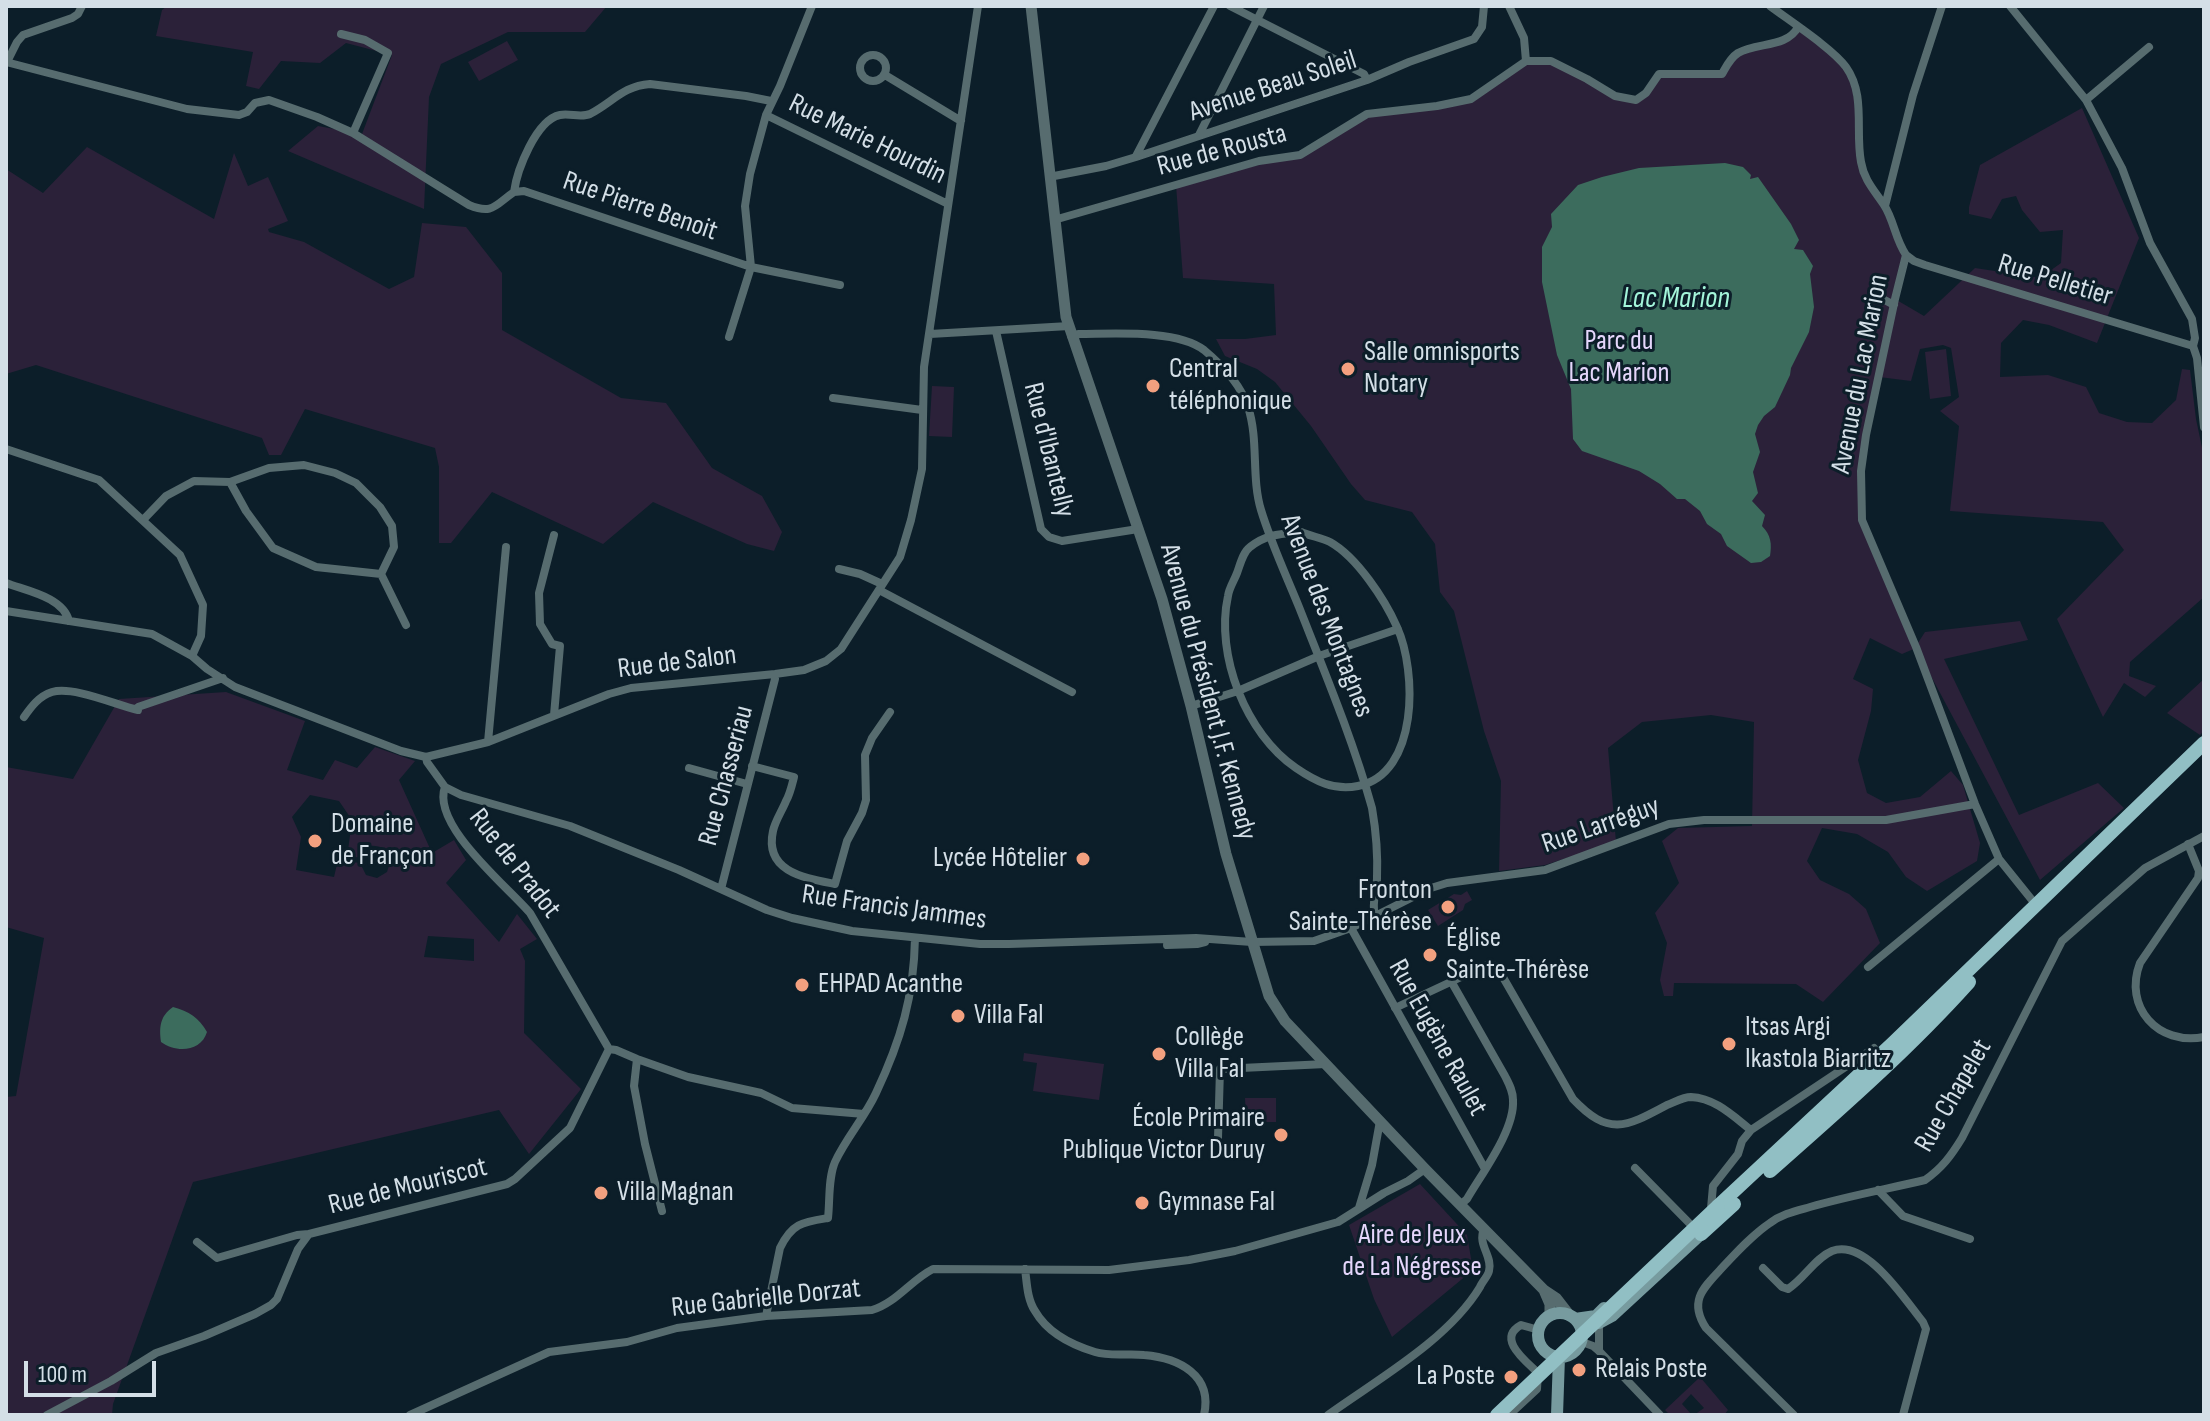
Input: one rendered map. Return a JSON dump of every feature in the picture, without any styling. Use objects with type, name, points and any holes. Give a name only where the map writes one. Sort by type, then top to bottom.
[{"type":"main road","points":[[1497,1415],[1995,946],[2204,743]]},
{"type":"main road","points":[[1995,946],[1970,961],[1751,1163],[1711,1208],[1697,1230],[1612,1316],[1599,1323],[1577,1327],[1559,1313],[1550,1315],[1539,1330],[1543,1348],[1559,1357],[1572,1353],[1577,1327],[1596,1316],[1697,1230],[1826,1122],[1940,1015],[1979,971],[1995,946]]},
{"type":"main road","points":[[1557,1415],[1559,1357]]},
{"type":"street","points":[[82,6],[72,18],[23,35],[6,62],[187,109],[239,115],[255,103],[269,100],[353,133],[482,210],[494,208],[514,192],[541,126],[560,115],[585,116],[638,85],[650,84],[771,101]]},
{"type":"street","points":[[729,337],[751,267],[746,191],[766,115],[812,6]]},
{"type":"street","name":"Rue de Salon","points":[[6,611],[152,634],[192,656],[235,687],[401,751],[426,757],[488,742],[631,688],[804,670],[826,661],[841,649],[900,557],[911,520],[922,469],[924,367],[978,6]]},
{"type":"street","name":"Avenue du Président J.F. Kennedy","points":[[1031,6],[1062,295],[1070,331],[1162,599],[1226,854],[1269,996],[1276,1009],[1326,1064],[1460,1205],[1544,1290],[1556,1298],[1577,1327]]},
{"type":"street","points":[[1136,157],[1214,6]]},
{"type":"street","points":[[1230,6],[1364,74],[1367,80]]},
{"type":"street","points":[[1199,135],[1264,6]]},
{"type":"street","name":"Avenue Beau Soleil","points":[[1049,177],[1136,157],[1367,80],[1474,39],[1482,27],[1484,6]]},
{"type":"street","points":[[1509,6],[1524,38],[1526,61],[1551,61],[1615,96],[1636,100],[1646,93],[1659,74],[1722,74],[1737,53],[1787,39],[1798,27]]},
{"type":"street","name":"Avenue du Lac Marion","points":[[1770,6],[1839,59],[1852,78],[1859,100],[1861,164],[1865,178],[1885,206],[1906,255],[1866,435],[1861,471],[1862,520],[1916,647],[1999,859],[2037,906]]},
{"type":"street","points":[[1885,206],[1913,95],[1942,6]]},
{"type":"street","points":[[2010,6],[2086,100],[2122,168],[2150,243],[2192,319],[2204,427]]},
{"type":"street","points":[[341,34],[365,40],[388,53],[353,133]]},
{"type":"street","points":[[2086,100],[2149,47]]},
{"type":"street","name":"Rue de Rousta","points":[[1054,220],[1259,161],[1300,155],[1367,114],[1471,99],[1526,61]]},
{"type":"street","points":[[885,75],[961,121]]},
{"type":"street","name":"Rue Marie Hourdin","points":[[766,115],[948,204]]},
{"type":"street","name":"Rue Pierre Benoit","points":[[514,192],[524,191],[751,267],[840,285]]},
{"type":"street","name":"Rue Pelletier","points":[[1906,255],[1925,265],[2193,346]]},
{"type":"street","points":[[1877,296],[1894,305]]},
{"type":"street","name":"Rue d'Ibantelly","points":[[996,331],[1041,529],[1049,537],[1062,541],[1138,529]]},
{"type":"street","points":[[930,334],[1070,331]]},
{"type":"street","name":"Avenue des Montagnes","points":[[1070,331],[1079,334],[1160,335],[1201,347],[1222,366],[1248,405],[1260,507],[1366,784],[1377,832],[1375,916]]},
{"type":"street","points":[[833,398],[922,410]]},
{"type":"street","points":[[6,449],[99,480],[180,555],[203,605],[201,636],[192,656]]},
{"type":"street","points":[[143,520],[166,496],[194,481],[230,482],[269,468],[304,465],[335,473],[356,483],[380,507],[392,526],[394,547],[381,574]]},
{"type":"street","points":[[230,482],[246,511],[273,548],[316,567],[381,574]]},
{"type":"street","points":[[1301,532],[1330,542],[1352,561],[1377,592],[1398,629],[1408,668],[1410,703],[1406,734],[1401,748],[1386,769],[1366,784],[1348,788],[1330,786],[1313,780],[1289,763],[1253,724],[1238,691],[1229,662],[1226,631],[1228,596],[1246,549],[1270,535],[1301,532]]},
{"type":"street","points":[[554,535],[539,593],[540,624],[552,644],[560,646],[554,715]]},
{"type":"street","points":[[488,742],[506,547]]},
{"type":"street","points":[[839,569],[860,574],[1072,692]]},
{"type":"street","points":[[381,574],[406,625]]},
{"type":"street","points":[[6,583],[57,603],[67,611],[69,621]]},
{"type":"street","points":[[1191,706],[1398,629]]},
{"type":"street","name":"Rue Chasseriau","points":[[721,889],[775,674]]},
{"type":"street","points":[[24,717],[36,701],[53,691],[76,693],[138,710],[138,707],[223,678]]},
{"type":"street","points":[[752,766],[794,777],[774,828],[771,848],[782,868],[807,879],[835,884],[847,841],[866,800],[865,755],[872,738],[890,712]]},
{"type":"street","points":[[426,757],[445,787]]},
{"type":"street","points":[[689,768],[747,784]]},
{"type":"street","name":"Rue Francis Jammes","points":[[445,787],[461,795],[570,826],[767,910],[810,923],[852,931],[980,944],[1196,938],[1252,942]]},
{"type":"street","name":"Rue de Pradot","points":[[445,787],[442,799],[458,835],[475,857],[530,913],[609,1049]]},
{"type":"street","name":"Rue Larréguy","points":[[1252,942],[1314,941],[1351,928],[1431,888],[1447,883],[1545,870],[1669,824],[1704,820],[1886,820],[1975,804]]},
{"type":"street","name":"Rue Chapelet","points":[[1794,1415],[1706,1328],[1698,1311],[1701,1290],[1728,1261],[1777,1218],[1831,1201],[1925,1180],[1948,1161],[2062,941],[2145,868],[2204,836]]},
{"type":"street","points":[[2188,844],[2199,871],[2198,878],[2140,963],[2135,987],[2143,1014],[2152,1025],[2179,1039],[2204,1037]]},
{"type":"street","points":[[1868,967],[1999,859]]},
{"type":"street","name":"Rue Eugène Raulet","points":[[1351,928],[1485,1169]]},
{"type":"street","points":[[766,1316],[780,1248],[798,1223],[828,1218],[834,1165],[875,1096],[887,1069],[905,1019],[911,991],[915,938]]},
{"type":"street","points":[[1395,1008],[1489,964],[1496,966],[1573,1099],[1589,1116],[1611,1125],[1632,1123],[1679,1099],[1690,1097],[1714,1102],[1751,1130]]},
{"type":"street","points":[[1451,981],[1512,1092],[1513,1113],[1485,1169],[1460,1205]]},
{"type":"street","points":[[2193,1039],[2204,1044]]},
{"type":"street","points":[[1711,1208],[1713,1186],[1738,1154],[1742,1141],[1751,1130],[1874,1048]]},
{"type":"street","points":[[609,1049],[688,1077],[761,1093],[792,1108],[864,1114]]},
{"type":"street","name":"Rue de Mouriscot","points":[[47,1415],[156,1353],[204,1336],[271,1305],[277,1299],[298,1249],[309,1234],[507,1184],[515,1179],[570,1128],[609,1049]]},
{"type":"street","points":[[637,1059],[634,1086],[662,1211]]},
{"type":"street","points":[[1218,1138],[1220,1069],[1326,1064]]},
{"type":"street","points":[[1359,1208],[1380,1121]]},
{"type":"street","points":[[1635,1168],[1697,1230]]},
{"type":"street","name":"Rue Gabrielle Dorzat","points":[[410,1415],[549,1352],[627,1342],[677,1328],[766,1316],[872,1310],[884,1306],[933,1269],[1109,1270],[1235,1251],[1338,1222],[1425,1169]]},
{"type":"street","points":[[1367,1180],[1384,1193]]},
{"type":"street","points":[[1878,1190],[1903,1216],[1970,1239]]},
{"type":"street","points":[[1328,1415],[1436,1338],[1464,1309],[1489,1270],[1481,1242],[1484,1229]]},
{"type":"street","points":[[197,1242],[217,1258],[309,1234]]},
{"type":"street","points":[[1763,1268],[1788,1289],[1831,1252],[1852,1251],[1874,1263],[1926,1329],[1903,1415]]},
{"type":"street","points":[[1025,1269],[1029,1297],[1045,1325],[1077,1346],[1097,1352],[1142,1354],[1180,1364],[1201,1382],[1207,1403],[1204,1415]]},
{"type":"street","points":[[1544,1290],[1550,1304],[1550,1315]]},
{"type":"street","points":[[1599,1323],[1599,1351]]},
{"type":"street","points":[[1509,1415],[1537,1389],[1538,1373],[1514,1348],[1511,1335],[1521,1325],[1539,1330]]},
{"type":"street","points":[[1577,1327],[1660,1415]]},
{"type":"green space","points":[[167,6],[607,6],[585,32],[508,32],[441,64],[429,97],[424,209],[288,151],[318,126],[362,134],[392,55],[346,43],[320,63],[281,61],[259,89],[246,86],[253,52],[156,36],[162,10]]},
{"type":"green space","name":"Parc du Lac Marion","points":[[1798,27],[1839,59],[1852,78],[1859,149],[1873,192],[1906,255],[1895,299],[1924,316],[1975,268],[2040,278],[2061,263],[2063,230],[2040,232],[2022,210],[2016,196],[2002,199],[1991,219],[1969,214],[1969,207],[1980,165],[2082,108],[2139,238],[2097,343],[2049,325],[2023,320],[2001,343],[2000,377],[2048,375],[2086,387],[2099,413],[2127,422],[2152,423],[2176,400],[2182,369],[2190,370],[2204,457],[2204,597],[2130,662],[2129,676],[2156,686],[2145,697],[2124,683],[2103,717],[2057,619],[2124,550],[2103,522],[1950,511],[1959,426],[1940,411],[1959,397],[1951,348],[1943,345],[1920,349],[1911,381],[1879,377],[1866,435],[1862,520],[1916,646],[1925,632],[2020,621],[2028,640],[1944,659],[2019,815],[2098,783],[2124,808],[2040,880],[1916,648],[1902,654],[1870,638],[1853,679],[1873,689],[1871,711],[1858,760],[1867,793],[1886,803],[1920,797],[1951,771],[1963,785],[1980,843],[1977,861],[1927,891],[1906,877],[1888,852],[1857,834],[1822,828],[1807,861],[1820,880],[1849,894],[1866,909],[1880,943],[1823,1002],[1796,984],[1674,983],[1673,996],[1664,996],[1660,980],[1667,943],[1655,913],[1679,883],[1662,841],[1678,828],[1752,826],[1754,722],[1711,715],[1642,722],[1608,748],[1616,842],[1545,865],[1499,871],[1501,781],[1484,731],[1454,611],[1440,592],[1435,544],[1412,512],[1365,500],[1275,382],[1257,369],[1225,356],[1216,339],[1276,335],[1274,284],[1183,278],[1176,185],[1300,155],[1367,114],[1471,99],[1526,61],[1551,61],[1615,96],[1636,100],[1659,74],[1722,74],[1737,53],[1787,39]]},
{"type":"green space","points":[[507,41],[518,60],[479,81],[468,62]]},
{"type":"green space","points":[[87,147],[214,219],[234,153],[248,186],[268,177],[288,221],[268,229],[269,232],[304,242],[389,289],[414,277],[422,223],[466,227],[502,273],[502,330],[621,398],[666,403],[712,468],[762,496],[782,532],[774,551],[747,544],[653,502],[603,544],[492,492],[451,543],[439,543],[439,467],[435,448],[305,409],[281,455],[269,455],[262,438],[36,365],[6,374],[6,169],[43,193]]},
{"type":"green space","points":[[1946,349],[1951,396],[1930,399],[1925,352]]},
{"type":"green space","points":[[932,386],[954,387],[952,437],[929,436]]},
{"type":"green space","points":[[2204,679],[2204,731],[2200,735],[2167,713]]},
{"type":"green space","points":[[226,692],[305,721],[287,770],[323,780],[335,760],[357,768],[375,747],[415,761],[399,780],[432,853],[454,840],[466,860],[446,883],[499,942],[517,914],[537,939],[520,949],[525,961],[524,1033],[581,1089],[529,1154],[499,1110],[193,1182],[113,1404],[112,1415],[6,1415],[6,1097],[16,1096],[44,938],[6,927],[6,767],[73,779],[119,699]],"holes":[[[310,795],[339,801],[352,820],[347,858],[359,857],[368,846],[379,847],[391,859],[387,872],[377,878],[366,875],[360,863],[338,860],[334,877],[296,870],[301,837],[292,817]],[[428,936],[474,939],[474,961],[424,957]]]},
{"type":"green space","name":"Fronton Sainte-Thérèse","points":[[1467,891],[1472,900],[1465,904],[1463,910],[1438,926],[1428,910],[1454,894],[1461,895]]},
{"type":"green space","points":[[1024,1053],[1104,1064],[1099,1100],[1033,1091],[1037,1063],[1023,1061]]},
{"type":"green space","points":[[1245,1098],[1276,1098],[1276,1122],[1246,1122]]},
{"type":"green space","name":"Aire de Jeux de La Négresse","points":[[1420,1184],[1467,1235],[1473,1270],[1392,1337],[1374,1299],[1349,1225]]},
{"type":"green space","points":[[1700,1377],[1728,1410],[1724,1415],[1694,1415],[1704,1408],[1691,1394],[1682,1404],[1692,1415],[1670,1415],[1665,1410]]},
{"type":"water","name":"Lac Marion","points":[[1725,163],[1743,167],[1751,175],[1750,179],[1758,177],[1799,240],[1794,249],[1803,250],[1813,266],[1810,274],[1814,307],[1809,332],[1775,407],[1764,416],[1755,434],[1760,452],[1753,472],[1758,493],[1752,501],[1765,515],[1762,526],[1769,536],[1771,548],[1770,556],[1761,562],[1751,563],[1727,546],[1721,534],[1707,524],[1700,511],[1685,499],[1677,499],[1639,471],[1582,451],[1573,439],[1571,389],[1557,355],[1542,282],[1542,247],[1552,227],[1551,214],[1578,185],[1639,168]]},
{"type":"water","points":[[173,1007],[193,1016],[204,1027],[207,1032],[199,1044],[181,1049],[161,1042],[161,1022]]},
{"type":"place","name":"Salle omnisports Notary","points":[[1348,369]]},
{"type":"place","name":"Central téléphonique","points":[[1153,386]]},
{"type":"place","name":"Domaine de Françon","points":[[315,841]]},
{"type":"place","name":"Lycée Hôtelier","points":[[1083,859]]},
{"type":"place","name":"Fronton Sainte-Thérèse","points":[[1448,907]]},
{"type":"place","name":"Église Sainte-Thérèse","points":[[1430,955]]},
{"type":"place","name":"EHPAD Acanthe","points":[[802,985]]},
{"type":"place","name":"Villa Fal","points":[[958,1016]]},
{"type":"place","name":"Itsas Argi Ikastola Biarritz","points":[[1729,1044]]},
{"type":"place","name":"Collège Villa Fal","points":[[1159,1054]]},
{"type":"place","name":"École Primaire Publique Victor Duruy","points":[[1281,1135]]},
{"type":"place","name":"Villa Magnan","points":[[601,1193]]},
{"type":"place","name":"Gymnase Fal","points":[[1142,1203]]},
{"type":"place","name":"Relais Poste","points":[[1579,1370]]},
{"type":"place","name":"La Poste","points":[[1511,1377]]}]
